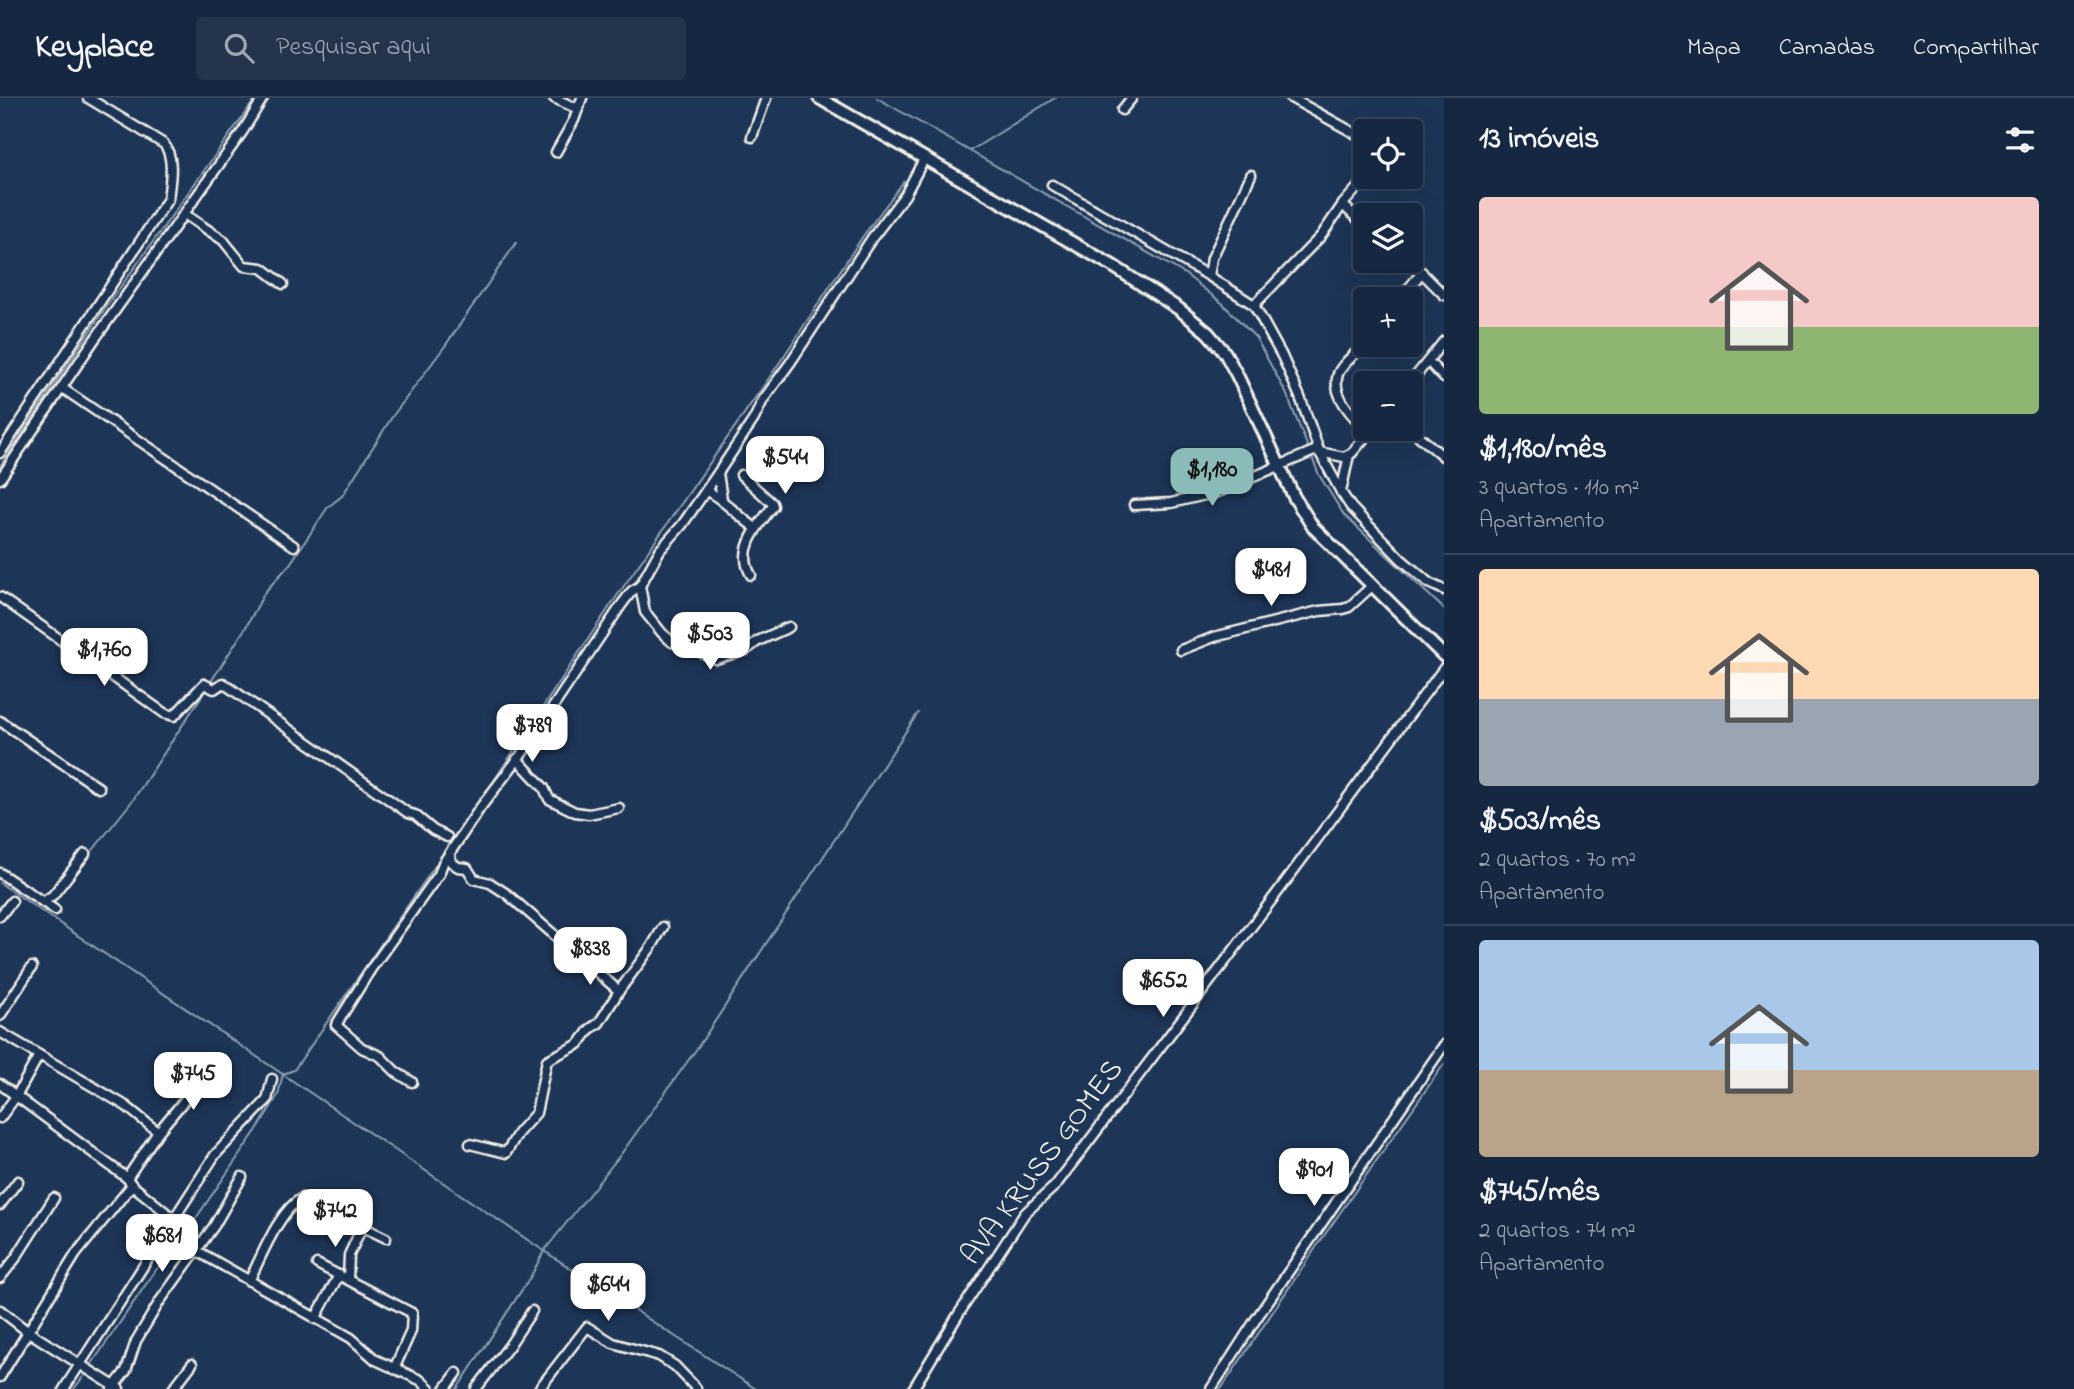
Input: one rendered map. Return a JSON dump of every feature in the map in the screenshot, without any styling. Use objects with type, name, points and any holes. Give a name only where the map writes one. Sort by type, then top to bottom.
[{"type":"main road","points":[[819,98],[1114,266],[1179,309],[1208,333],[1225,353],[1237,375],[1294,497],[1312,527],[1444,656]]},
{"type":"street","points":[[0,453],[169,199],[169,150],[164,144],[88,98]]},
{"type":"street","points":[[0,479],[243,131],[263,98]]},
{"type":"street","points":[[554,98],[578,109]]},
{"type":"street","points":[[556,152],[582,98]]},
{"type":"street","points":[[752,137],[766,98]]},
{"type":"street","points":[[1122,110],[1132,98]]},
{"type":"street","points":[[1291,98],[1353,132]]},
{"type":"street","points":[[412,1082],[396,1072],[380,1056],[366,1051],[336,1025],[362,982],[439,874],[480,808],[517,759],[628,595],[640,586],[660,550],[706,491],[754,419],[763,400],[872,238],[905,195],[924,159]]},
{"type":"street","points":[[1209,276],[1212,258],[1251,175]]},
{"type":"street","points":[[1052,185],[1254,304],[1300,397],[1317,452],[1341,492],[1351,507],[1401,558],[1429,583],[1444,590]]},
{"type":"street","points":[[1254,304],[1321,236],[1357,189]]},
{"type":"street","points":[[1343,205],[1353,215]]},
{"type":"street","points":[[184,214],[223,240],[245,267],[262,268],[283,284]]},
{"type":"street","points":[[1410,287],[1421,273]]},
{"type":"street","points":[[1423,273],[1444,295]]},
{"type":"street","points":[[1420,371],[1444,341]]},
{"type":"street","points":[[1353,357],[1337,378],[1342,402],[1353,413]]},
{"type":"street","points":[[1428,361],[1444,378]]},
{"type":"street","points":[[62,388],[293,546]]},
{"type":"street","points":[[1423,440],[1444,457]]},
{"type":"street","points":[[1341,492],[1349,455],[1359,441]]},
{"type":"street","points":[[1134,505],[1171,503],[1218,492],[1317,452],[1339,457],[1349,455]]},
{"type":"street","points":[[718,473],[723,502]]},
{"type":"street","points":[[741,475],[773,506],[756,528],[746,556],[751,575]]},
{"type":"street","points":[[706,491],[716,494],[756,528]]},
{"type":"street","points":[[640,586],[645,612],[662,634],[672,642],[716,659],[746,650],[758,641],[789,627]]},
{"type":"street","points":[[1181,650],[1214,637],[1318,611],[1343,609],[1354,603],[1372,586]]},
{"type":"street","points":[[0,597],[164,713],[174,716],[204,684],[214,689],[223,683],[408,813],[415,815],[433,831],[447,837]]},
{"type":"street","name":"AVA KRUSS GOMES","points":[[913,1389],[1025,1213],[1055,1186],[1444,668]]},
{"type":"street","points":[[0,721],[99,788]]},
{"type":"street","points":[[517,759],[544,788],[549,799],[575,812],[589,814],[619,808]]},
{"type":"street","points":[[450,854],[451,862],[458,867],[467,868],[474,879],[490,883],[507,894],[619,991]]},
{"type":"street","points":[[0,873],[48,905],[85,855]]},
{"type":"street","points":[[0,916],[12,901]]},
{"type":"street","points":[[470,1144],[506,1153],[518,1133],[536,1113],[547,1060],[579,1044],[590,1029],[599,1023],[663,927]]},
{"type":"street","points":[[0,1016],[32,967]]},
{"type":"street","points":[[0,1031],[126,1106],[158,1132]]},
{"type":"street","points":[[1210,1389],[1444,1045]]},
{"type":"street","points":[[0,1118],[17,1095],[39,1055]]},
{"type":"street","points":[[0,1377],[76,1254],[130,1181],[158,1132],[206,1074]]},
{"type":"street","points":[[64,1389],[86,1367],[171,1222],[223,1145],[263,1106],[272,1079]]},
{"type":"street","points":[[0,1084],[130,1181],[171,1222],[181,1241],[351,1338],[376,1360],[419,1380],[430,1389]]},
{"type":"street","points":[[0,1310],[27,1331],[115,1388],[126,1371],[136,1341],[160,1301],[197,1251],[242,1178]]},
{"type":"street","points":[[0,1205],[18,1181]]},
{"type":"street","points":[[0,1278],[54,1198]]},
{"type":"street","points":[[249,1282],[274,1232],[294,1202],[302,1198],[386,1238]]},
{"type":"street","points":[[315,1319],[343,1277],[349,1255],[362,1227]]},
{"type":"street","points":[[317,1264],[412,1313],[411,1331],[394,1369]]},
{"type":"street","points":[[476,1389],[509,1346],[531,1311]]},
{"type":"street","points":[[539,1389],[587,1327],[613,1343],[659,1356],[675,1366],[696,1389]]},
{"type":"street","points":[[173,1389],[192,1364]]},
{"type":"street","points":[[446,1389],[457,1373]]},
{"type":"waterway","points":[[0,466],[104,310],[256,98]]},
{"type":"waterway","points":[[877,98],[1185,274],[1222,303],[1256,338],[1286,393],[1309,450]]},
{"type":"waterway","points":[[970,151],[1055,98]]},
{"type":"waterway","points":[[183,1237],[260,1125],[278,1095],[283,1074],[294,1070],[493,782],[612,603],[776,368],[863,236],[904,181]]},
{"type":"waterway","points":[[210,683],[265,592],[290,564],[328,507],[342,496],[392,417],[516,243]]},
{"type":"waterway","points":[[1311,455],[1319,475],[1344,515],[1444,609]]},
{"type":"waterway","points":[[89,855],[133,800],[207,688]]},
{"type":"waterway","points":[[457,1389],[531,1276],[544,1251],[621,1154],[698,1047],[918,713]]},
{"type":"waterway","points":[[51,905],[73,876]]},
{"type":"waterway","points":[[0,883],[544,1251],[756,1389]]},
{"type":"waterway","points":[[1221,1389],[1444,1064]]},
{"type":"waterway","points":[[89,1368],[153,1274],[179,1241]]},
{"type":"waterway","points":[[74,1389],[86,1373]]}]
